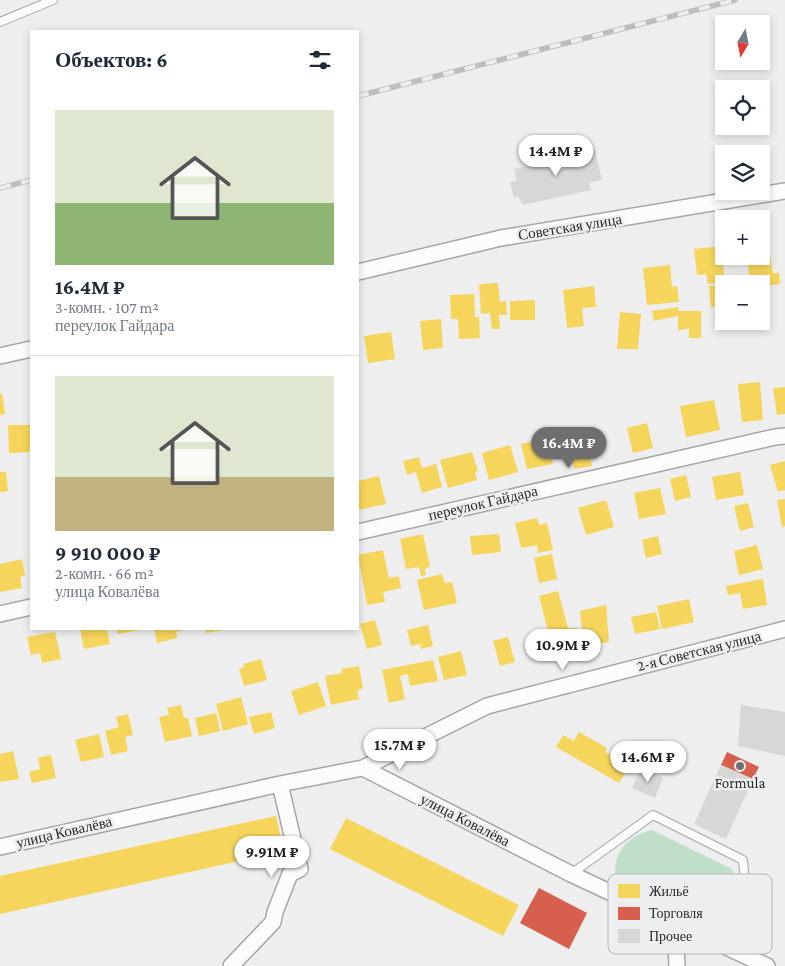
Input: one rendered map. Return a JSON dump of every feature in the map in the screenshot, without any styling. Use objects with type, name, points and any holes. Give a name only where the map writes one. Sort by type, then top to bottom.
[{"type":"street","name":"Советская улица","points":[[359,272],[501,238],[785,191]]},
{"type":"street","points":[[0,356],[30,349]]},
{"type":"street","name":"переулок Гайдара","points":[[359,532],[785,436]]},
{"type":"street","points":[[0,614],[30,606]]},
{"type":"street","name":"2-я Советская улица","points":[[363,768],[487,706],[785,629]]},
{"type":"street","name":"улица Ковалёва","points":[[0,847],[280,784],[363,768],[608,892]]},
{"type":"street","points":[[231,966],[273,922],[290,874],[300,869],[280,784]]},
{"type":"street","name":"улица Ковалёва","points":[[742,954],[767,966]]},
{"type":"lane","points":[[0,22],[53,0]]},
{"type":"lane","points":[[570,874],[653,815],[743,860],[744,874]]},
{"type":"lane","points":[[751,954],[751,958]]},
{"type":"green space","points":[[652,830],[732,869],[734,874],[615,874],[615,865],[621,849],[634,837]]},
{"type":"building: Жильё","points":[[715,247],[715,265],[723,265],[724,275],[715,275],[715,283],[708,284],[706,274],[697,275],[694,249]]},
{"type":"building: Жильё","points":[[770,254],[773,273],[779,273],[780,284],[770,285],[770,275],[749,275],[748,265],[770,265]]},
{"type":"building: Жильё","points":[[670,265],[672,287],[677,286],[679,302],[647,305],[643,268]]},
{"type":"building: Жильё","points":[[498,283],[500,302],[506,301],[507,315],[499,315],[500,329],[492,329],[490,313],[481,314],[479,284]]},
{"type":"building: Жильё","points":[[594,286],[596,307],[582,308],[584,326],[567,328],[563,290]]},
{"type":"building: Жильё","points":[[709,286],[715,286],[715,307],[711,307]]},
{"type":"building: Жильё","points":[[474,294],[475,317],[479,317],[480,338],[459,339],[458,319],[451,319],[450,295]]},
{"type":"building: Жильё","points":[[535,300],[535,320],[510,320],[510,301]]},
{"type":"building: Жильё","points":[[679,307],[678,311],[701,311],[701,338],[689,338],[689,328],[678,331],[678,316],[654,321],[652,311]]},
{"type":"building: Жильё","points":[[620,312],[641,314],[638,349],[617,349]]},
{"type":"building: Жильё","points":[[441,319],[443,348],[423,350],[420,321]]},
{"type":"building: Жильё","points":[[391,332],[395,359],[368,363],[364,336]]},
{"type":"building: Жильё","points":[[760,382],[763,420],[742,422],[738,384]]},
{"type":"building: Жильё","points":[[785,387],[785,414],[777,415],[773,388]]},
{"type":"building: Жильё","points":[[2,393],[5,414],[0,415],[0,394]]},
{"type":"building: Жильё","points":[[714,400],[720,430],[686,437],[680,406]]},
{"type":"building: Жильё","points":[[647,423],[653,448],[633,453],[627,428]]},
{"type":"building: Жильё","points":[[8,425],[30,425],[30,452],[9,453]]},
{"type":"building: Жильё","points":[[552,437],[555,453],[551,454],[553,464],[527,469],[521,444]]},
{"type":"building: Жильё","points":[[510,445],[518,472],[489,480],[482,453]]},
{"type":"building: Жильё","points":[[589,451],[592,466],[574,469],[571,454]]},
{"type":"building: Жильё","points":[[472,452],[478,471],[475,472],[477,480],[448,488],[440,460]]},
{"type":"building: Жильё","points":[[419,457],[422,468],[436,464],[442,487],[422,493],[416,472],[407,475],[403,461]]},
{"type":"building: Жильё","points":[[785,461],[785,490],[778,492],[770,465]]},
{"type":"building: Жильё","points":[[0,472],[6,472],[8,491],[0,492]]},
{"type":"building: Жильё","points":[[740,472],[744,495],[716,500],[712,477]]},
{"type":"building: Жильё","points":[[686,475],[691,497],[675,501],[670,479]]},
{"type":"building: Жильё","points":[[379,476],[386,504],[359,510],[359,481]]},
{"type":"building: Жильё","points":[[660,488],[666,514],[639,519],[634,493]]},
{"type":"building: Жильё","points":[[785,499],[785,526],[782,527],[777,500]]},
{"type":"building: Жильё","points":[[606,500],[614,527],[586,535],[578,508]]},
{"type":"building: Жильё","points":[[748,503],[754,527],[740,531],[734,506]]},
{"type":"building: Жильё","points":[[537,518],[539,525],[547,523],[553,550],[538,553],[537,545],[521,548],[515,523]]},
{"type":"building: Жильё","points":[[423,534],[430,567],[425,568],[426,575],[421,576],[419,567],[406,569],[400,539]]},
{"type":"building: Жильё","points":[[499,534],[501,552],[472,555],[470,536]]},
{"type":"building: Жильё","points":[[658,536],[662,554],[646,558],[642,540]]},
{"type":"building: Жильё","points":[[757,545],[763,569],[739,575],[734,551]]},
{"type":"building: Жильё","points":[[383,550],[389,578],[399,576],[401,588],[383,592],[385,602],[367,605],[359,555]]},
{"type":"building: Жильё","points":[[552,554],[557,579],[539,583],[534,558]]},
{"type":"building: Жильё","points":[[22,559],[25,576],[20,577],[22,588],[0,592],[0,564]]},
{"type":"building: Жильё","points":[[442,574],[445,583],[452,582],[457,603],[424,610],[417,580]]},
{"type":"building: Жильё","points":[[763,579],[767,605],[743,609],[740,593],[728,595],[726,586]]},
{"type":"building: Жильё","points":[[558,591],[568,628],[577,628],[582,648],[554,655],[539,596]]},
{"type":"building: Жильё","points":[[689,599],[694,622],[662,629],[657,606]]},
{"type":"building: Жильё","points":[[606,605],[609,642],[584,646],[580,611]]},
{"type":"building: Жильё","points":[[656,612],[660,629],[635,634],[631,617]]},
{"type":"building: Жильё","points":[[375,620],[382,645],[367,649],[360,624]]},
{"type":"building: Жильё","points":[[428,625],[433,646],[421,649],[420,644],[411,646],[407,630]]},
{"type":"building: Жильё","points":[[80,630],[107,630],[110,644],[84,649]]},
{"type":"building: Жильё","points":[[116,630],[140,630],[118,634]]},
{"type":"building: Жильё","points":[[154,630],[183,630],[176,632],[177,638],[157,643]]},
{"type":"building: Жильё","points":[[205,630],[223,630],[206,633]]},
{"type":"building: Жильё","points":[[55,632],[61,659],[42,663],[40,653],[31,655],[27,637]]},
{"type":"building: Жильё","points":[[508,637],[515,662],[500,666],[493,641]]},
{"type":"building: Жильё","points":[[461,651],[467,675],[444,680],[438,657]]},
{"type":"building: Жильё","points":[[261,659],[267,680],[244,686],[239,669],[244,667],[243,664]]},
{"type":"building: Жильё","points":[[433,660],[438,681],[410,686],[408,674],[400,676],[405,699],[389,703],[382,670]]},
{"type":"building: Жильё","points":[[359,666],[363,689],[357,690],[359,699],[331,705],[325,676],[342,673],[341,669]]},
{"type":"building: Жильё","points":[[318,682],[326,706],[299,715],[291,691]]},
{"type":"building: Жильё","points":[[241,697],[248,724],[223,731],[216,704]]},
{"type":"building: Жильё","points":[[181,705],[184,718],[188,718],[192,736],[165,742],[159,717],[169,715],[167,708]]},
{"type":"building: Жильё","points":[[271,712],[275,728],[254,734],[249,717]]},
{"type":"building: Жильё","points":[[216,713],[220,731],[199,736],[195,718]]},
{"type":"building: Жильё","points":[[128,714],[133,735],[125,737],[128,751],[111,755],[105,731],[119,727],[116,717]]},
{"type":"building: Жильё","points":[[579,732],[607,748],[605,752],[629,766],[619,783],[556,747],[563,735],[574,741]]},
{"type":"building: Жильё","points":[[99,734],[104,757],[81,762],[75,740]]},
{"type":"building: Жильё","points":[[13,751],[19,779],[0,782],[0,754]]},
{"type":"building: Жильё","points":[[51,755],[56,778],[32,783],[29,772],[40,769],[38,758]]},
{"type":"building: Жильё","points":[[276,816],[284,851],[0,914],[0,876]]},
{"type":"building: Жильё","points":[[346,818],[519,905],[503,936],[330,849]]},
{"type":"building: Торговля","name":"Formula","points":[[727,752],[759,767],[753,779],[721,765]]},
{"type":"building: Торговля","points":[[539,888],[587,913],[569,949],[520,923]]},
{"type":"building: Прочее","points":[[595,150],[602,180],[589,183],[591,190],[523,205],[518,196],[514,198],[510,182],[517,181],[514,169],[537,164],[535,157],[553,152],[555,159]]},
{"type":"building: Прочее","points":[[741,705],[785,712],[785,756],[738,746]]},
{"type":"building: Прочее","points":[[721,765],[753,779],[726,839],[694,824]]},
{"type":"building: Прочее","points":[[641,768],[663,778],[655,798],[632,788]]},
{"type":"railway","points":[[359,96],[735,0]]},
{"type":"railway","points":[[0,188],[30,180]]},
{"type":"place","name":"Formula","points":[[740,766]]}]
